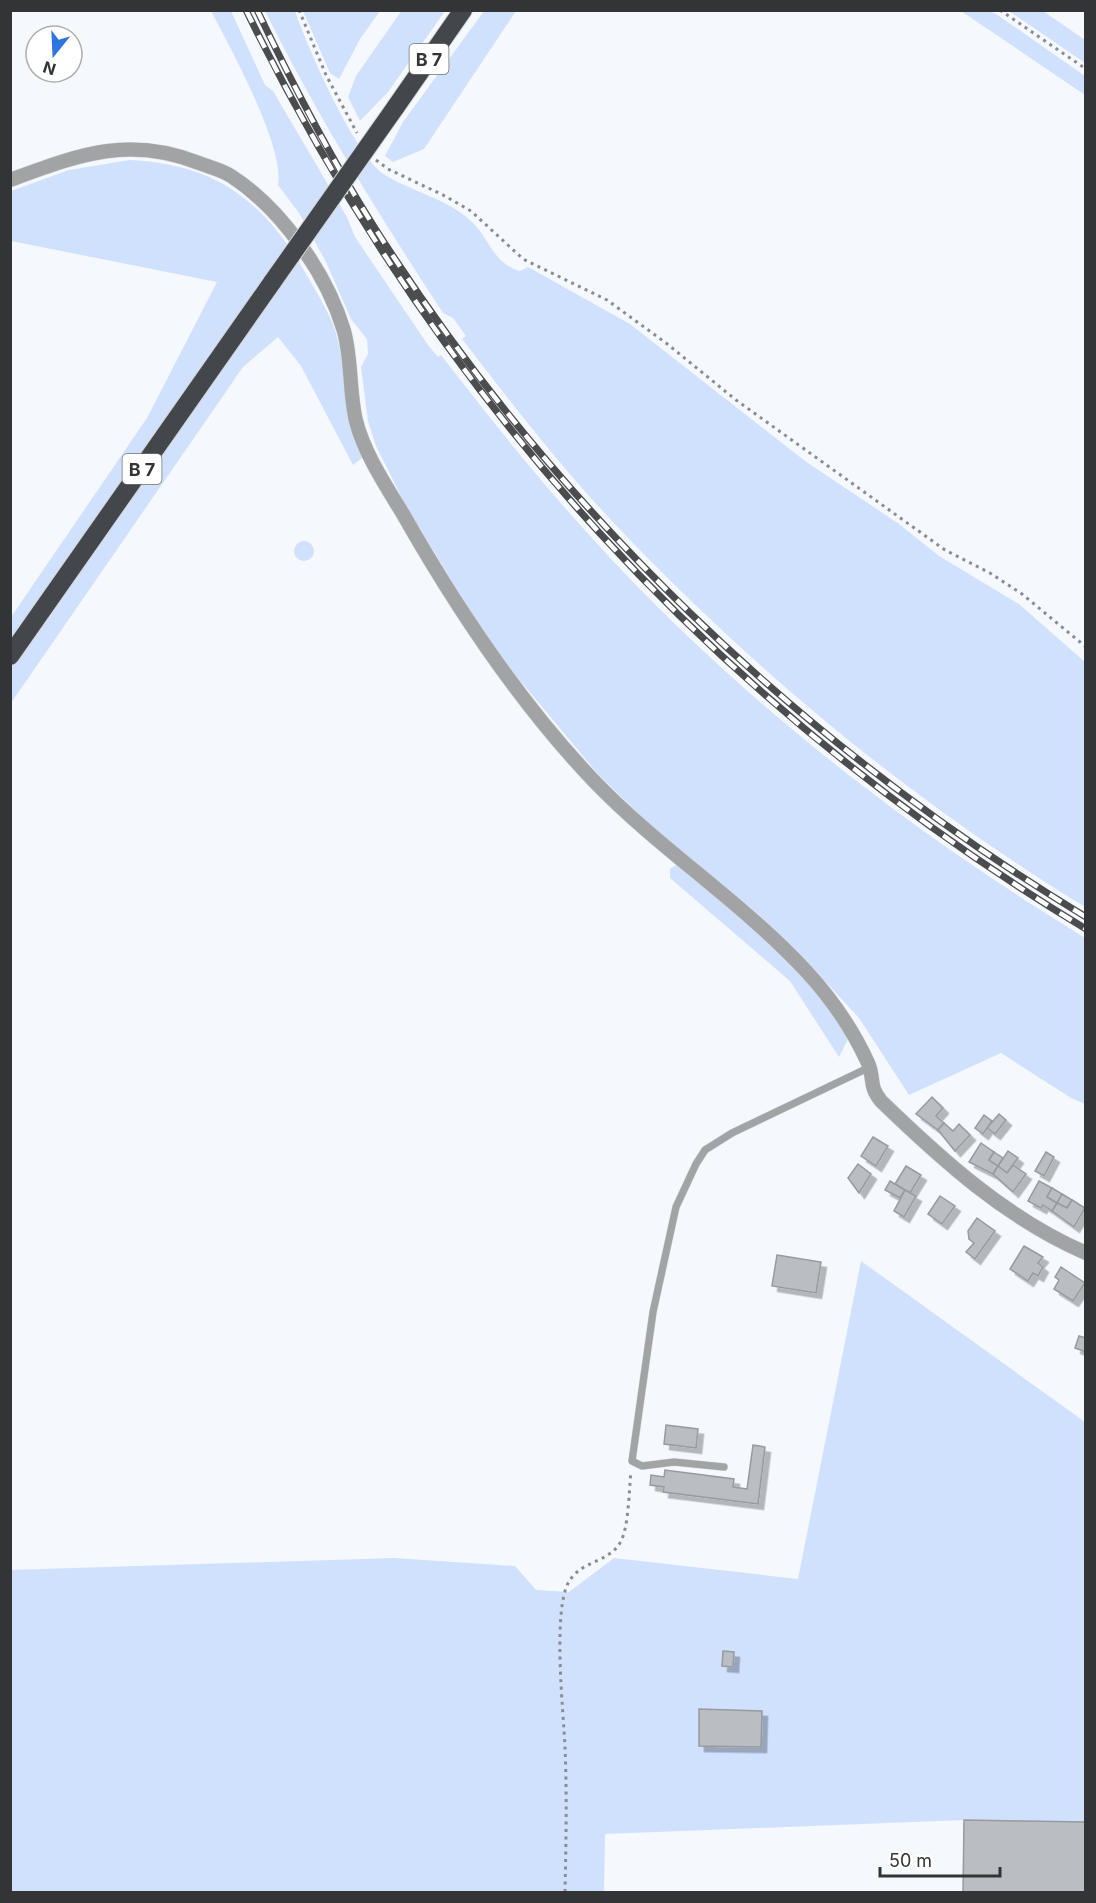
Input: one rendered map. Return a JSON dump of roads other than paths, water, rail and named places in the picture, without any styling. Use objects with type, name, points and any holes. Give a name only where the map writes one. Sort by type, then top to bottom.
[{"type":"highway","name":"B 7","points":[[10,656],[463,10]]},
{"type":"street","points":[[10,180],[64,161],[115,148],[171,153],[230,176],[280,218],[314,264],[344,332],[357,422],[367,448],[413,532],[468,621],[545,726],[594,781],[661,843],[755,922],[807,972],[849,1027],[870,1067],[872,1090],[881,1101],[947,1164],[1001,1204],[1086,1253]]},
{"type":"lane","points":[[724,1467],[674,1462],[642,1466],[632,1461],[653,1312],[676,1207],[705,1150],[732,1133],[870,1067]]},
{"type":"railway","points":[[246,10],[322,152],[406,286],[498,413],[598,531],[707,642],[825,745],[951,841],[1086,929]]},
{"type":"railway","points":[[257,10],[312,119],[373,225],[443,329],[520,428],[602,523],[689,612],[782,697],[879,776],[981,849],[1086,917]]}]
